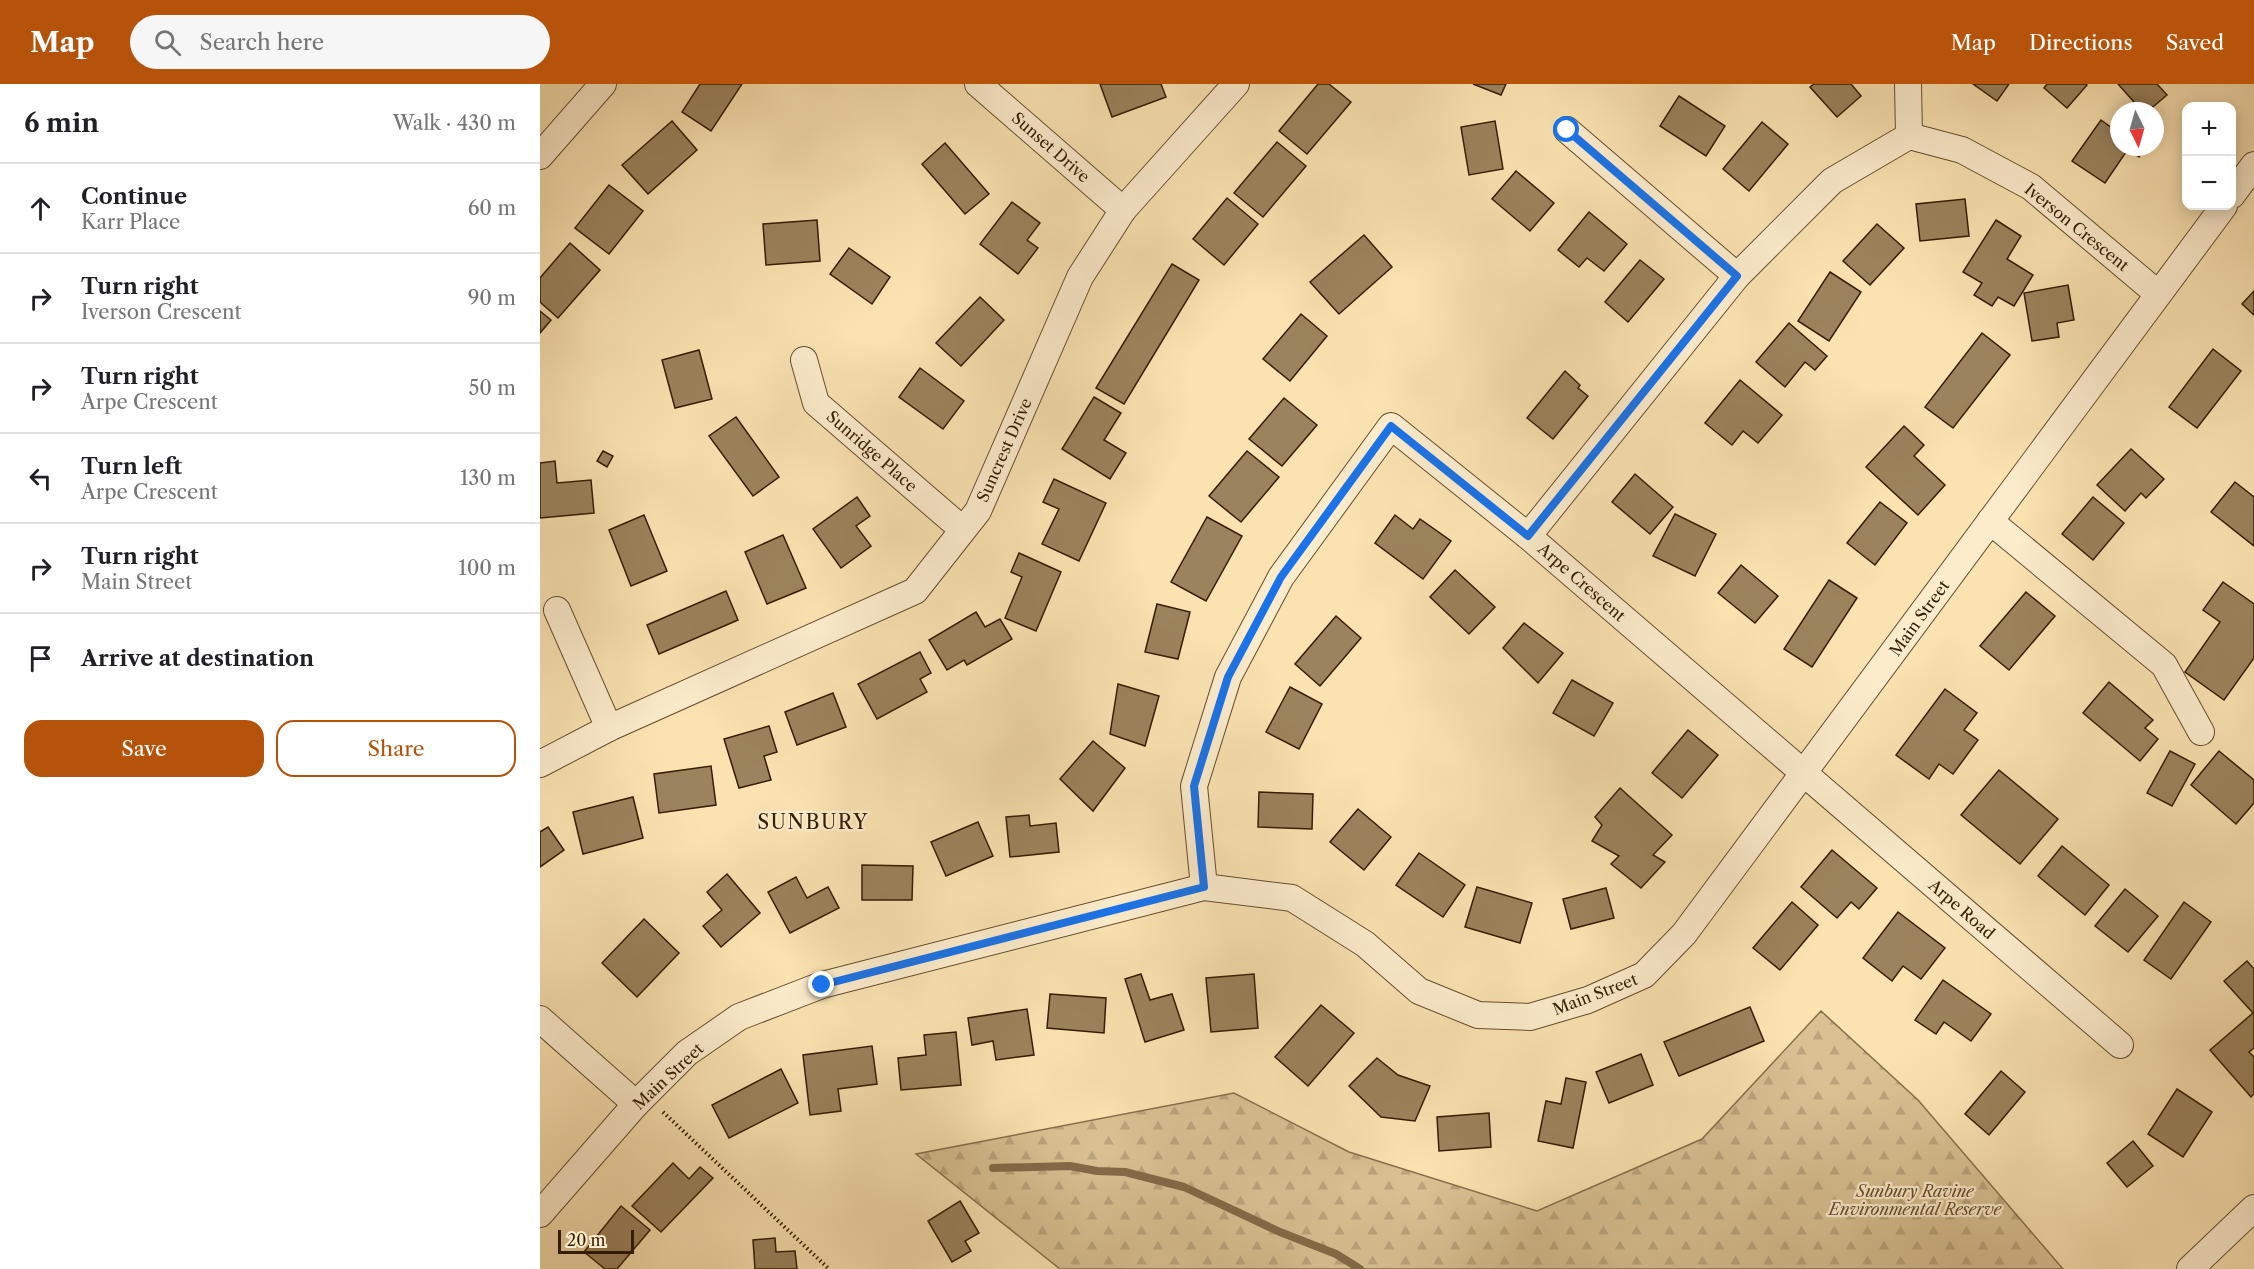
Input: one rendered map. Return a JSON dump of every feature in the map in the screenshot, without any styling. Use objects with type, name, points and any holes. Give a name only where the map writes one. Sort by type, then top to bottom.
[{"type":"street","points":[[540,156],[603,84]]},
{"type":"street","name":"Sunset Drive","points":[[978,84],[1123,210]]},
{"type":"street","name":"Suncrest Drive","points":[[540,764],[609,728],[915,591],[978,511],[1080,277],[1123,210],[1236,84]]},
{"type":"street","points":[[1528,536],[1737,276],[1832,181],[1909,136],[1908,84]]},
{"type":"street","points":[[1567,130],[1737,276]]},
{"type":"street","name":"Iverson Crescent","points":[[1909,136],[1962,150],[2031,187],[2157,293]]},
{"type":"street","points":[[2236,190],[2254,165]]},
{"type":"street","name":"Main Street","points":[[540,1214],[640,1100],[687,1053],[739,1017],[822,985],[1204,887],[1292,898],[1365,944],[1419,991],[1478,1015],[1530,1017],[1588,1000],[1644,975],[1684,934],[2157,293],[2221,210]]},
{"type":"street","name":"Sunridge Place","points":[[804,360],[816,403],[962,529]]},
{"type":"street","name":"Arpe Crescent","points":[[1204,887],[1194,786],[1228,677],[1281,577],[1391,426],[1528,536],[1804,773]]},
{"type":"street","points":[[1989,521],[2164,665],[2201,732]]},
{"type":"street","points":[[557,610],[609,728]]},
{"type":"street","name":"Arpe Road","points":[[1804,773],[2120,1045]]},
{"type":"street","points":[[540,1019],[640,1100]]},
{"type":"street","points":[[2190,1269],[2254,1208]]},
{"type":"path","points":[[640,1100],[829,1269]]},
{"type":"green space","name":"Sunbury Ravine Environmental Reserve","points":[[1821,1011],[1918,1100],[2063,1269],[1060,1269],[916,1154],[1234,1093],[1349,1152],[1537,1211],[1702,1139]]},
{"type":"building","points":[[700,84],[742,84],[711,131],[682,112]]},
{"type":"building","points":[[1100,84],[1161,84],[1166,97],[1112,117]]},
{"type":"building","points":[[1318,84],[1329,84],[1351,102],[1307,154],[1279,131]]},
{"type":"building","points":[[1473,84],[1506,84],[1501,95]]},
{"type":"building","points":[[1814,84],[1851,84],[1861,96],[1837,117],[1810,87]]},
{"type":"building","points":[[1973,84],[2009,84],[1997,101]]},
{"type":"building","points":[[2047,84],[2087,85],[2067,108],[2044,88]]},
{"type":"building","points":[[2118,84],[2157,84],[2167,95],[2159,102],[2134,102]]},
{"type":"building","points":[[1679,96],[1725,126],[1706,156],[1660,126]]},
{"type":"building","points":[[2101,120],[2110,126],[2110,156],[2123,156],[2105,183],[2072,161]]},
{"type":"building","points":[[672,121],[697,150],[648,194],[622,165]]},
{"type":"building","points":[[1495,121],[1503,169],[1469,175],[1461,127]]},
{"type":"building","points":[[1762,122],[1788,144],[1749,191],[1723,169]]},
{"type":"building","points":[[1277,142],[1306,166],[1263,217],[1234,193]]},
{"type":"building","points":[[945,143],[989,194],[965,214],[922,164]]},
{"type":"building","points":[[1516,171],[1554,203],[1530,231],[1492,199]]},
{"type":"building","points":[[609,185],[643,211],[609,254],[575,228]]},
{"type":"building","points":[[1227,198],[1258,224],[1224,265],[1193,239]]},
{"type":"building","points":[[1965,199],[1969,236],[1920,241],[1916,204]]},
{"type":"building","points":[[1012,202],[1040,223],[1027,240],[1038,248],[1018,274],[980,244]]},
{"type":"building","points":[[1589,212],[1627,244],[1604,271],[1587,258],[1579,267],[1558,250]]},
{"type":"building","points":[[817,220],[820,261],[766,265],[763,224]]},
{"type":"building","points":[[1996,220],[2021,236],[2007,259],[2033,275],[2014,306],[1998,297],[1992,306],[1974,295],[1982,283],[1963,272]]},
{"type":"building","points":[[1877,224],[1904,248],[1870,285],[1843,261]]},
{"type":"building","points":[[1364,235],[1392,267],[1339,314],[1310,282]]},
{"type":"building","points":[[570,243],[600,270],[558,318],[540,302],[540,278]]},
{"type":"building","points":[[849,248],[890,277],[872,304],[830,274]]},
{"type":"building","points":[[1640,260],[1664,279],[1628,322],[1605,302]]},
{"type":"building","points":[[1172,264],[1199,280],[1124,404],[1096,388]]},
{"type":"building","points":[[1830,272],[1861,292],[1829,341],[1798,321]]},
{"type":"building","points":[[2068,285],[2074,320],[2057,323],[2059,337],[2032,341],[2024,293]]},
{"type":"building","points":[[2254,291],[2254,315],[2242,304]]},
{"type":"building","points":[[980,297],[1004,320],[961,366],[936,343]]},
{"type":"building","points":[[540,311],[551,320],[540,333]]},
{"type":"building","points":[[1301,314],[1327,336],[1290,381],[1263,359]]},
{"type":"building","points":[[1789,323],[1827,356],[1815,370],[1805,362],[1785,387],[1756,362]]},
{"type":"building","points":[[1982,333],[2010,355],[1953,428],[1925,407]]},
{"type":"building","points":[[2213,349],[2241,371],[2197,428],[2169,407]]},
{"type":"building","points":[[699,350],[712,399],[675,408],[662,360]]},
{"type":"building","points":[[920,368],[964,401],[943,429],[899,397]]},
{"type":"building","points":[[1565,371],[1580,385],[1578,388],[1588,396],[1553,439],[1527,418]]},
{"type":"building","points":[[1740,380],[1782,415],[1758,443],[1743,431],[1732,445],[1705,423]]},
{"type":"building","points":[[1094,397],[1121,413],[1104,440],[1126,453],[1110,479],[1062,449]]},
{"type":"building","points":[[1284,398],[1317,425],[1282,466],[1249,439]]},
{"type":"building","points":[[736,417],[779,477],[753,496],[709,436]]},
{"type":"building","points":[[1904,426],[1924,445],[1914,456],[1945,485],[1918,515],[1866,467]]},
{"type":"building","points":[[2131,449],[2164,479],[2146,498],[2141,493],[2125,511],[2097,485]]},
{"type":"building","points":[[603,451],[613,456],[607,467],[597,461]]},
{"type":"building","points":[[1247,451],[1279,477],[1241,522],[1209,496]]},
{"type":"building","points":[[555,461],[557,483],[591,480],[594,513],[540,518],[540,463]]},
{"type":"building","points":[[1635,474],[1673,507],[1650,534],[1612,502]]},
{"type":"building","points":[[1054,479],[1106,503],[1079,561],[1042,544],[1059,509],[1043,502]]},
{"type":"building","points":[[2235,482],[2254,497],[2254,546],[2211,512]]},
{"type":"building","points":[[857,497],[870,516],[856,526],[871,546],[841,568],[813,529]]},
{"type":"building","points":[[2093,497],[2124,523],[2093,560],[2062,534]]},
{"type":"building","points":[[1880,502],[1907,523],[1875,565],[1847,543]]},
{"type":"building","points":[[1675,514],[1716,534],[1695,576],[1653,556]]},
{"type":"building","points":[[644,515],[667,571],[631,586],[609,530]]},
{"type":"building","points":[[1395,515],[1413,529],[1420,519],[1451,541],[1423,579],[1375,543]]},
{"type":"building","points":[[1207,517],[1242,536],[1206,601],[1171,582]]},
{"type":"building","points":[[783,535],[806,588],[767,604],[745,552]]},
{"type":"building","points":[[1019,553],[1061,572],[1036,631],[1005,618],[1022,577],[1011,572]]},
{"type":"building","points":[[1741,565],[1778,596],[1755,623],[1718,593]]},
{"type":"building","points":[[1455,570],[1495,607],[1469,634],[1430,597]]},
{"type":"building","points":[[1829,580],[1857,598],[1812,667],[1784,649]]},
{"type":"building","points":[[2223,582],[2254,604],[2254,658],[2224,700],[2185,672],[2220,622],[2203,610]]},
{"type":"building","points":[[726,591],[738,620],[659,654],[647,625]]},
{"type":"building","points":[[2026,592],[2055,616],[2009,670],[1980,646]]},
{"type":"building","points":[[1157,604],[1190,612],[1178,659],[1145,652]]},
{"type":"building","points":[[976,612],[985,627],[1000,619],[1012,639],[967,665],[964,660],[947,670],[929,640]]},
{"type":"building","points":[[1336,616],[1361,638],[1320,686],[1295,664]]},
{"type":"building","points":[[1524,623],[1563,653],[1538,683],[1503,648]]},
{"type":"building","points":[[920,652],[931,673],[920,679],[927,692],[877,719],[858,684]]},
{"type":"building","points":[[1572,680],[1613,703],[1594,736],[1553,713]]},
{"type":"building","points":[[2109,682],[2153,720],[2145,728],[2158,739],[2140,761],[2083,713]]},
{"type":"building","points":[[1118,684],[1159,696],[1145,746],[1110,734]]},
{"type":"building","points":[[1290,687],[1322,704],[1299,749],[1266,732]]},
{"type":"building","points":[[1945,689],[1977,713],[1964,730],[1978,740],[1953,774],[1939,764],[1929,779],[1896,755]]},
{"type":"building","points":[[833,693],[846,727],[797,745],[785,712]]},
{"type":"building","points":[[769,726],[777,752],[764,756],[771,780],[739,788],[724,739]]},
{"type":"building","points":[[1688,730],[1718,755],[1682,798],[1652,773]]},
{"type":"building","points":[[1093,741],[1125,768],[1093,811],[1060,779]]},
{"type":"building","points":[[2170,751],[2195,764],[2172,806],[2147,793]]},
{"type":"building","points":[[2219,751],[2254,780],[2254,803],[2236,824],[2191,785]]},
{"type":"building","points":[[711,766],[716,805],[659,813],[654,774]]},
{"type":"building","points":[[1999,770],[2058,819],[2020,864],[1961,815]]},
{"type":"building","points":[[1620,788],[1672,835],[1653,855],[1665,862],[1641,888],[1611,864],[1619,856],[1592,841],[1602,825],[1595,817]]},
{"type":"building","points":[[1259,792],[1313,794],[1312,829],[1258,827]]},
{"type":"building","points":[[633,797],[643,838],[583,854],[573,812]]},
{"type":"building","points":[[1358,809],[1391,837],[1364,870],[1330,842]]},
{"type":"building","points":[[1029,815],[1030,826],[1056,823],[1059,852],[1010,857],[1006,817]]},
{"type":"building","points":[[978,822],[993,856],[946,876],[931,842]]},
{"type":"building","points":[[548,827],[564,850],[540,867],[540,832]]},
{"type":"building","points":[[2062,846],[2109,885],[2085,915],[2038,876]]},
{"type":"building","points":[[1832,850],[1877,888],[1859,909],[1851,902],[1837,918],[1801,887]]},
{"type":"building","points":[[1419,853],[1465,885],[1443,917],[1396,885]]},
{"type":"building","points":[[862,865],[913,866],[912,900],[862,900]]},
{"type":"building","points":[[727,874],[760,913],[721,947],[703,926],[722,910],[707,892]]},
{"type":"building","points":[[796,877],[807,898],[828,887],[839,908],[790,933],[768,892]]},
{"type":"building","points":[[1477,887],[1532,903],[1520,943],[1465,927]]},
{"type":"building","points":[[1606,888],[1614,918],[1571,929],[1563,899]]},
{"type":"building","points":[[2125,889],[2158,916],[2128,952],[2095,926]]},
{"type":"building","points":[[1792,902],[1818,925],[1780,970],[1753,948]]},
{"type":"building","points":[[2184,902],[2211,922],[2171,979],[2144,960]]},
{"type":"building","points":[[1898,912],[1945,948],[1921,979],[1903,966],[1892,981],[1863,958]]},
{"type":"building","points":[[644,919],[679,953],[637,997],[602,963]]},
{"type":"building","points":[[2247,961],[2254,969],[2254,1048],[2249,1052],[2254,1057],[2254,1094],[2251,1097],[2210,1050],[2253,1013],[2224,981]]},
{"type":"building","points":[[1141,974],[1150,1000],[1172,994],[1184,1030],[1145,1042],[1125,979]]},
{"type":"building","points":[[1254,974],[1258,1028],[1211,1032],[1206,978]]},
{"type":"building","points":[[1943,980],[1991,1014],[1971,1041],[1944,1022],[1936,1034],[1915,1020]]},
{"type":"building","points":[[1050,994],[1106,998],[1104,1033],[1047,1028]]},
{"type":"building","points":[[1321,1005],[1354,1033],[1308,1086],[1275,1057]]},
{"type":"building","points":[[1750,1007],[1764,1041],[1679,1076],[1664,1042]]},
{"type":"building","points":[[1027,1009],[1034,1055],[996,1060],[993,1041],[972,1045],[968,1018]]},
{"type":"building","points":[[956,1032],[961,1085],[901,1090],[898,1058],[926,1055],[924,1035]]},
{"type":"building","points":[[872,1046],[877,1084],[838,1089],[841,1111],[810,1115],[803,1055]]},
{"type":"building","points":[[1641,1054],[1653,1085],[1609,1103],[1596,1072]]},
{"type":"building","points":[[1377,1058],[1398,1075],[1430,1086],[1415,1121],[1381,1117],[1349,1086]]},
{"type":"building","points":[[781,1069],[798,1103],[729,1138],[712,1105]]},
{"type":"building","points":[[2001,1071],[2025,1092],[1989,1135],[1965,1114]]},
{"type":"building","points":[[1566,1078],[1586,1082],[1573,1148],[1538,1141],[1546,1101],[1561,1104]]},
{"type":"building","points":[[2177,1089],[2212,1112],[2183,1157],[2148,1134]]},
{"type":"building","points":[[1489,1113],[1491,1147],[1439,1151],[1437,1117]]},
{"type":"building","points":[[2133,1141],[2153,1166],[2127,1187],[2107,1163]]},
{"type":"building","points":[[673,1163],[689,1179],[700,1167],[713,1178],[661,1232],[632,1206]]},
{"type":"building","points":[[960,1201],[979,1233],[965,1241],[971,1251],[952,1262],[928,1221]]},
{"type":"building","points":[[621,1206],[650,1230],[617,1269],[605,1269],[584,1252]]},
{"type":"building","points":[[775,1238],[776,1252],[795,1251],[797,1269],[755,1269],[753,1240]]},
{"type":"waterway","points":[[993,1168],[1070,1166],[1097,1171],[1125,1172],[1184,1187],[1280,1232],[1336,1254],[1360,1269]]},
{"type":"district","name":"SUNBURY","points":[[813,822]]},
{"type":"route","points":[[822,985],[1204,887],[1194,786],[1228,677],[1281,577],[1391,426],[1528,536],[1737,276],[1567,130]]}]
